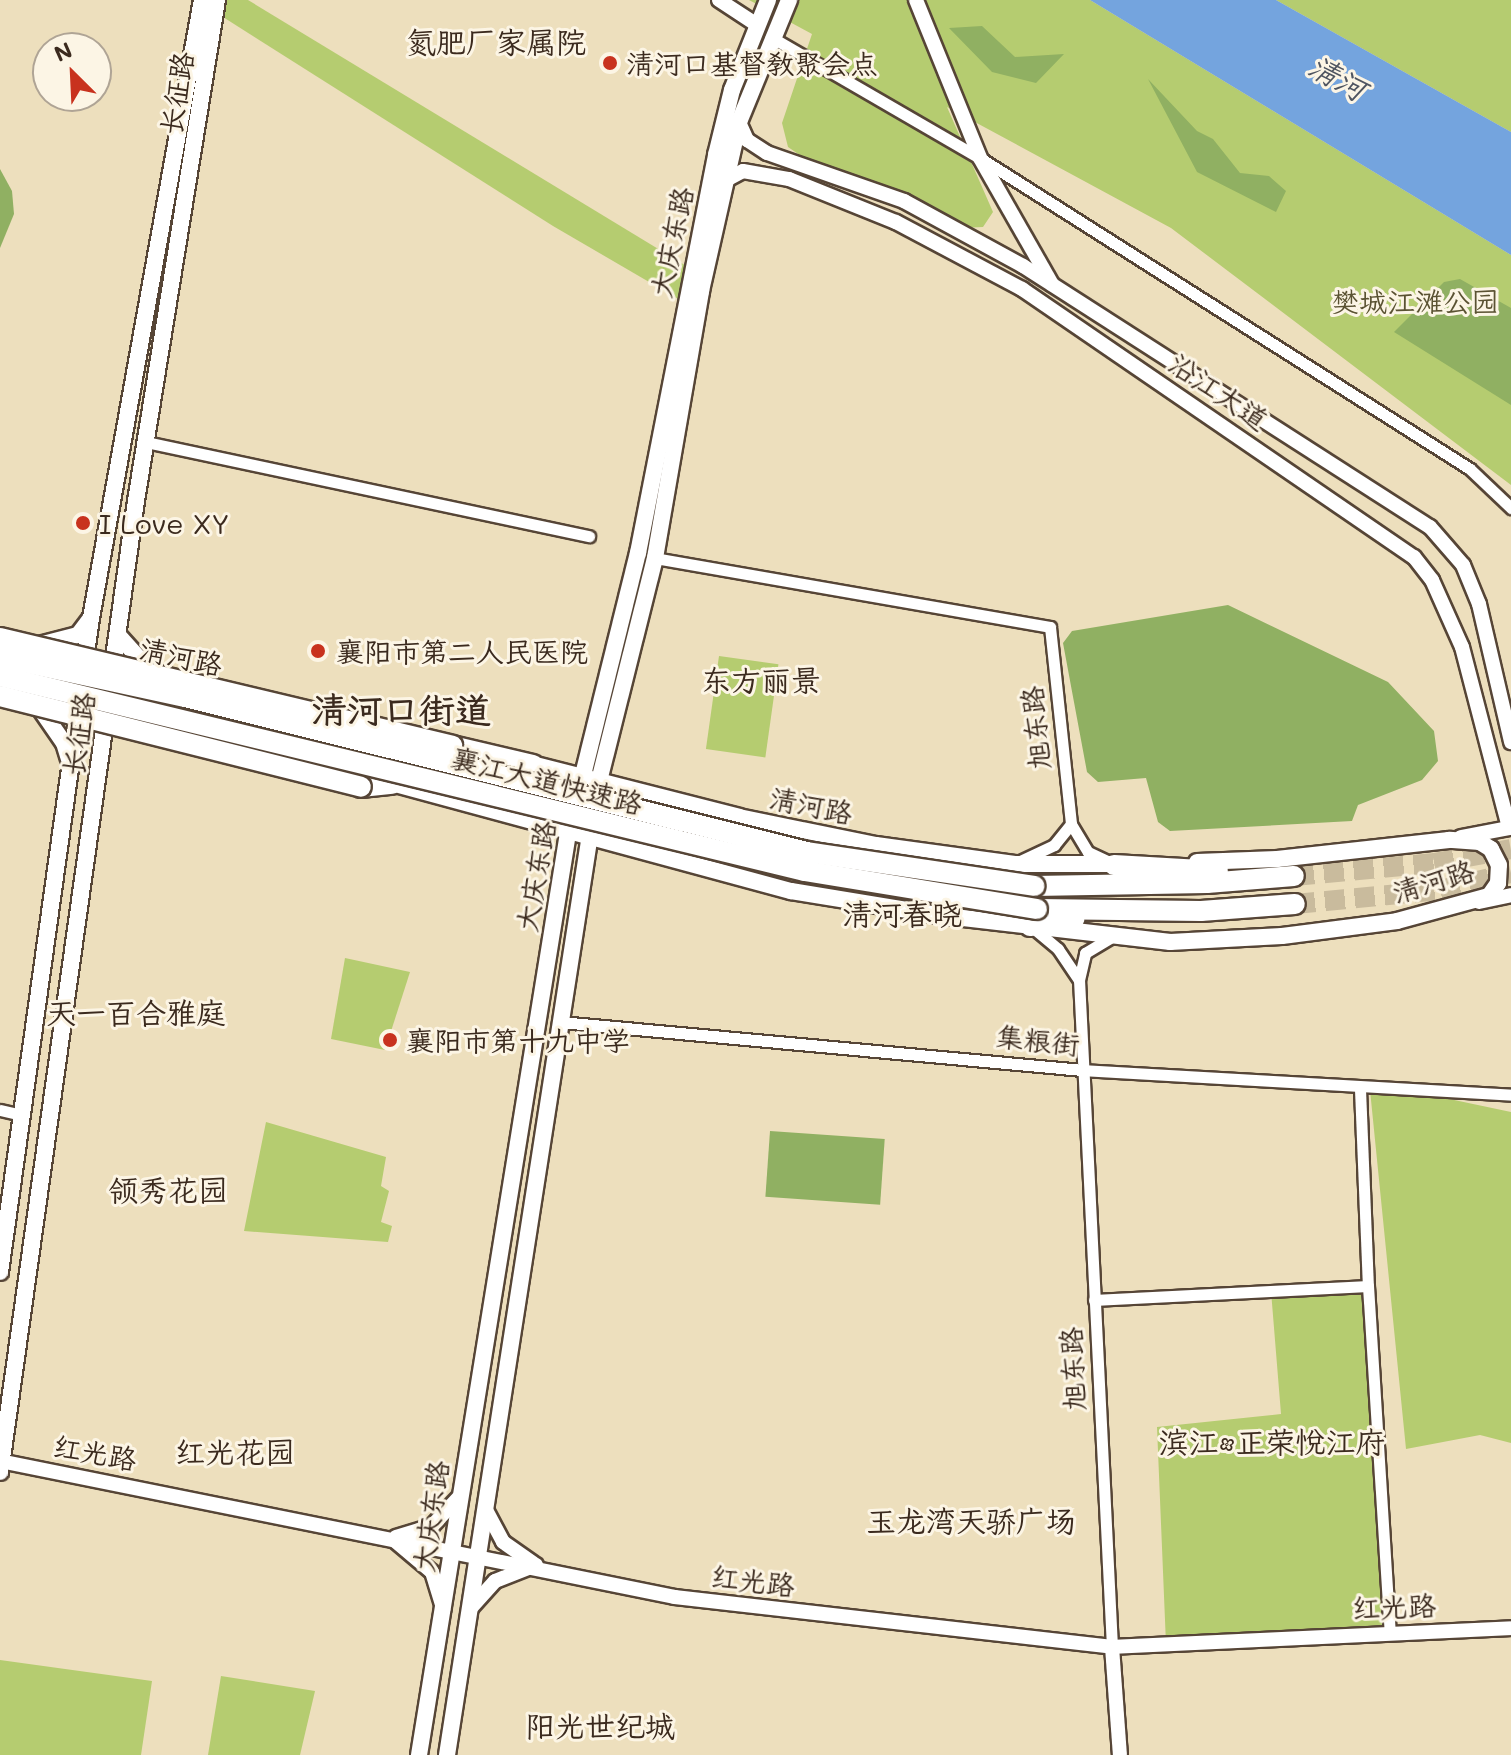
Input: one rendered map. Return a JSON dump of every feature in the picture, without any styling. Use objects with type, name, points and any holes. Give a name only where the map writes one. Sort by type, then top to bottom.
[{"type":"highway","points":[[4,647],[533,765]]},
{"type":"highway","name":"襄江大道快速路","points":[[4,647],[185,697],[807,852],[1034,886],[1207,883],[1294,876],[1114,865]]},
{"type":"highway","points":[[1,686],[361,787],[392,784]]},
{"type":"highway","name":"襄江大道快速路","points":[[1,686],[790,868],[1034,918],[1130,910],[1295,904]]},
{"type":"main road","name":"大庆东路","points":[[447,1755],[590,836],[591,777],[716,155],[732,90],[768,0]]},
{"type":"main road","name":"大庆东路","points":[[419,1755],[568,830],[591,777],[655,558],[739,122],[789,0]]},
{"type":"main road","name":"长征路","points":[[1,1465],[118,635],[212,2]]},
{"type":"main road","name":"长征路","points":[[0,1272],[91,618],[212,2]]},
{"type":"main road","points":[[4,647],[78,635],[91,618]]},
{"type":"main road","points":[[118,635],[157,678]]},
{"type":"main road","name":"清河路","points":[[1,686],[160,717],[392,784],[772,886],[1034,918],[1115,935],[1170,942],[1282,936],[1459,906],[1489,896],[1498,883],[1499,865],[1491,849],[1480,842],[1449,840],[1277,859],[1114,865],[1015,864],[785,826],[533,765],[411,730],[4,647]]},
{"type":"main road","points":[[1,686],[42,707],[64,743],[70,764]]},
{"type":"main road","points":[[103,742],[119,727],[160,717]]},
{"type":"main road","points":[[772,886],[760,870],[754,850],[766,834],[785,826]]},
{"type":"street","points":[[916,0],[980,158],[1074,323]]},
{"type":"street","points":[[725,2],[758,22]]},
{"type":"street","points":[[774,32],[980,158],[1470,469],[1511,508]]},
{"type":"street","name":"沿江大道","points":[[739,122],[747,140],[767,153],[904,201],[1052,285],[1430,527],[1463,565],[1479,604],[1511,742]]},
{"type":"street","name":"沿江大道","points":[[726,180],[743,171],[789,179],[896,222],[1074,323],[1414,557],[1432,580],[1462,647],[1510,831]]},
{"type":"street","points":[[146,442],[589,536]]},
{"type":"street","name":"旭东路","points":[[655,558],[1050,627],[1071,824]]},
{"type":"street","points":[[1015,864],[1054,845],[1071,824],[1088,852],[1114,865]]},
{"type":"street","points":[[1449,840],[1510,831]]},
{"type":"street","points":[[1459,906],[1511,895]]},
{"type":"street","points":[[1034,918],[1079,980]]},
{"type":"street","points":[[1079,980],[1085,953],[1115,935]]},
{"type":"street","name":"旭东路","points":[[1079,980],[1120,1755]]},
{"type":"street","name":"集粮街","points":[[560,1022],[1082,1070],[1360,1089],[1511,1095]]},
{"type":"street","points":[[1360,1089],[1368,1286],[1390,1631]]},
{"type":"street","points":[[0,1110],[22,1115]]},
{"type":"street","points":[[1094,1300],[1368,1286]]},
{"type":"street","name":"红光路","points":[[1,1465],[536,1565],[675,1597],[1112,1647],[1390,1631],[1511,1628]]},
{"type":"street","points":[[391,1538],[432,1526],[458,1498]]},
{"type":"street","points":[[485,1508],[503,1542],[536,1565]]},
{"type":"street","points":[[391,1538],[432,1572],[443,1609]]},
{"type":"street","points":[[469,1610],[495,1581],[536,1565]]},
{"type":"green space","points":[[227,0],[248,0],[688,267],[680,300],[553,226],[223,17]]},
{"type":"green space","name":"樊城江滩公园","points":[[749,0],[1090,0],[1511,255],[1511,485],[1171,228],[947,107],[993,212],[983,227],[960,228],[807,160],[788,147],[782,123],[812,34]]},
{"type":"green space","points":[[1276,0],[1511,0],[1511,132]]},
{"type":"green space","points":[[982,26],[1015,57],[1064,54],[1036,83],[992,72],[949,28]]},
{"type":"green space","points":[[1148,79],[1197,131],[1213,139],[1240,173],[1269,176],[1286,191],[1276,212],[1197,172]]},
{"type":"green space","points":[[0,169],[12,191],[14,214],[0,248]]},
{"type":"green space","points":[[1460,279],[1511,308],[1511,405],[1394,332],[1444,282]]},
{"type":"green space","points":[[1228,605],[1388,682],[1434,731],[1438,761],[1422,780],[1358,805],[1352,821],[1170,831],[1158,822],[1146,778],[1098,782],[1087,772],[1063,643],[1072,631]]},
{"type":"green space","points":[[719,656],[778,664],[765,757],[706,749]]},
{"type":"green space","points":[[345,958],[410,972],[385,1050],[331,1039]]},
{"type":"green space","points":[[1370,1090],[1421,1093],[1511,1112],[1511,1443],[1480,1435],[1406,1449]]},
{"type":"green space","points":[[266,1122],[386,1157],[381,1186],[389,1191],[381,1222],[392,1226],[388,1242],[244,1231]]},
{"type":"green space","points":[[770,1131],[885,1139],[880,1205],[765,1197]]},
{"type":"green space","points":[[1368,1286],[1390,1631],[1166,1644],[1157,1427],[1281,1414],[1271,1291]]},
{"type":"green space","points":[[0,1660],[152,1681],[141,1755],[0,1755]]},
{"type":"green space","points":[[221,1676],[315,1691],[300,1755],[208,1755]]},
{"type":"water","name":"清河","points":[[1090,0],[1276,0],[1511,132],[1511,255]]},
{"type":"tunnel","points":[[1294,876],[1434,863],[1511,849]]},
{"type":"tunnel","points":[[1295,904],[1440,890],[1511,873]]},
{"type":"place","name":"清河口基督教聚会点","points":[[610,63]]},
{"type":"place","name":"I Love XY","points":[[83,523]]},
{"type":"place","name":"襄阳市第二人民医院","points":[[318,651]]},
{"type":"place","name":"襄阳市第十九中学","points":[[390,1040]]},
{"type":"district","name":"氮肥厂家属院","points":[[496,41]]},
{"type":"district","name":"东方丽景","points":[[761,679]]},
{"type":"district","name":"清河口街道","points":[[401,709]]},
{"type":"district","name":"清河春晓","points":[[902,913]]},
{"type":"district","name":"天一百合雅庭","points":[[136,1012]]},
{"type":"district","name":"领秀花园","points":[[168,1189]]},
{"type":"district","name":"滨江•正荣悦江府","points":[[1272,1441]]},
{"type":"district","name":"红光花园","points":[[235,1451]]},
{"type":"district","name":"玉龙湾天骄广场","points":[[971,1520]]},
{"type":"district","name":"阳光世纪城","points":[[600,1725]]}]
